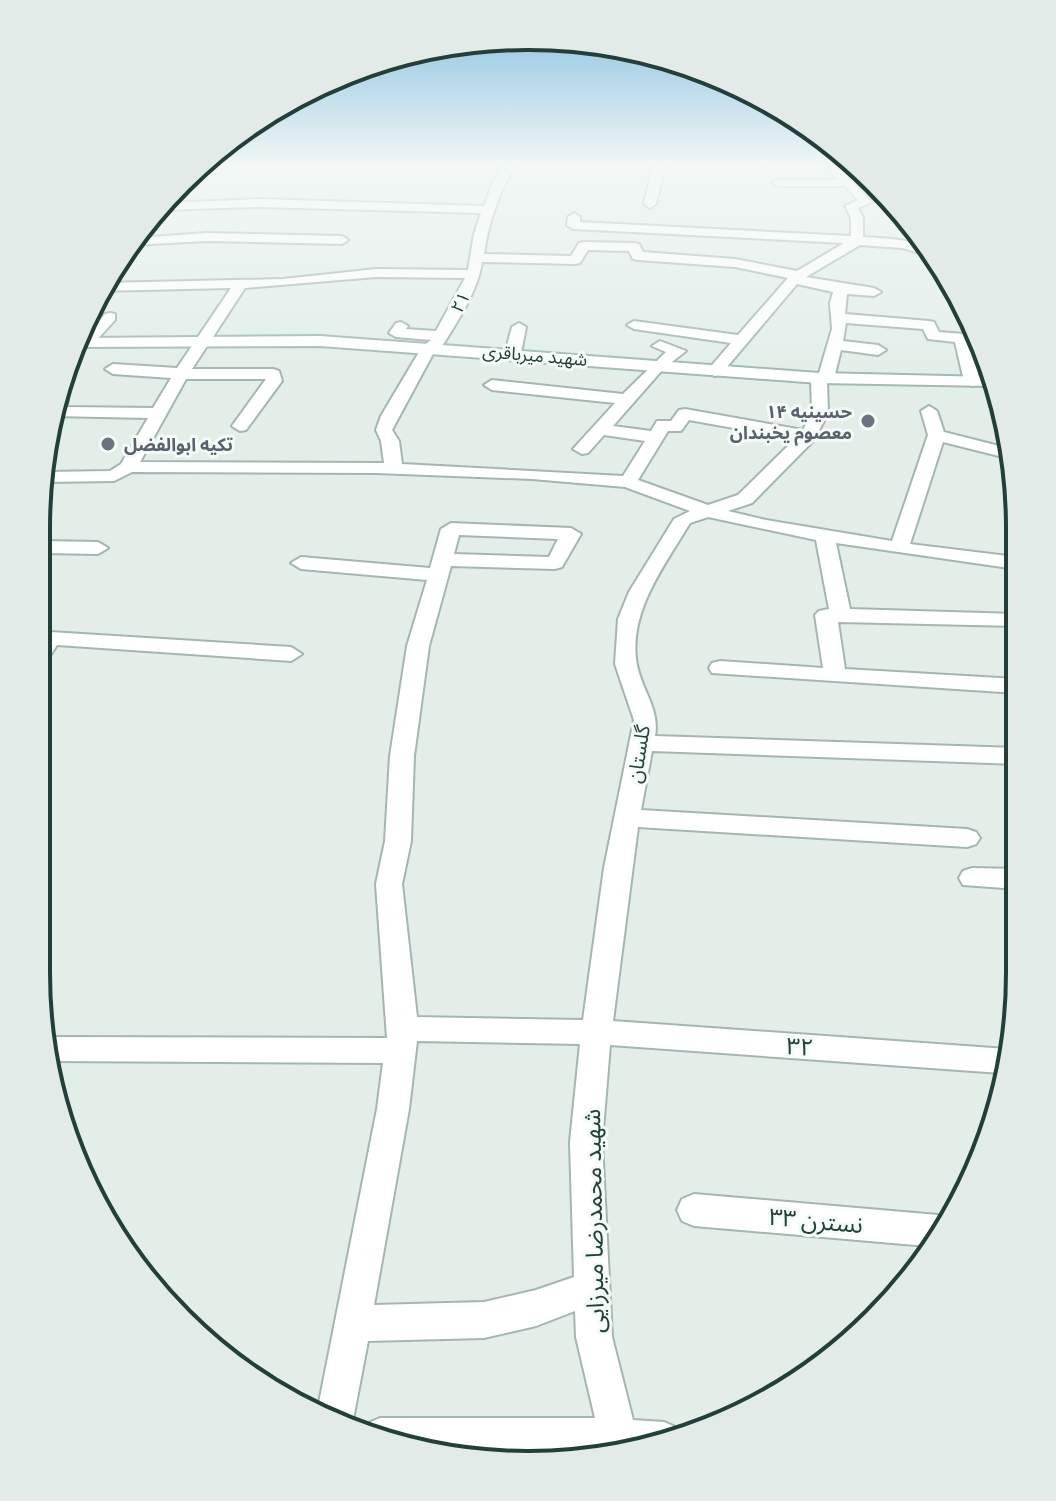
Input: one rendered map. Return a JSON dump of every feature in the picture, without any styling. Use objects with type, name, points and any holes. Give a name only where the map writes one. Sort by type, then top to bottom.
[{"type":"street","name":"۲۱","points":[[394,469],[390,441],[384,430],[389,416],[474,274],[480,235]]},
{"type":"street","points":[[773,235],[908,245],[918,252]]},
{"type":"street","points":[[857,235],[857,241]]},
{"type":"street","points":[[146,241],[207,237],[342,240]]},
{"type":"street","points":[[715,371],[797,278],[857,241]]},
{"type":"street","points":[[908,245],[910,242]]},
{"type":"street","points":[[477,258],[575,260],[584,246],[634,247],[638,256],[735,263],[841,289],[874,292]]},
{"type":"street","points":[[115,287],[240,285],[376,273],[474,274]]},
{"type":"street","points":[[53,477],[114,476],[128,467],[184,374],[200,341],[222,315],[240,285]]},
{"type":"street","points":[[600,429],[660,431],[675,427],[685,414],[808,436],[820,413],[822,378],[836,345],[841,289]]},
{"type":"street","points":[[91,335],[110,317]]},
{"type":"street","points":[[838,318],[929,325],[933,336],[968,340]]},
{"type":"street","points":[[634,325],[742,340]]},
{"type":"street","points":[[401,326],[396,333],[435,343]]},
{"type":"street","points":[[513,353],[519,327]]},
{"type":"street","name":"شهید میرباقری","points":[[87,342],[435,343],[715,371],[822,378],[983,382]]},
{"type":"street","points":[[836,345],[878,350]]},
{"type":"street","points":[[582,449],[659,365],[678,351],[660,346]]},
{"type":"street","points":[[970,346],[972,381]]},
{"type":"street","points":[[113,369],[184,374],[273,374],[274,381],[240,426]]},
{"type":"street","points":[[492,385],[629,400]]},
{"type":"street","points":[[899,548],[937,435],[929,411]]},
{"type":"street","points":[[64,412],[160,413]]},
{"type":"street","points":[[628,482],[660,431]]},
{"type":"street","points":[[937,435],[1000,451]]},
{"type":"street","name":"گلستان","points":[[596,1032],[617,868],[646,720],[626,664],[629,619],[639,592],[683,519],[745,499],[808,436]]},
{"type":"street","points":[[128,467],[394,469],[532,474],[628,482],[711,512],[766,526],[1006,562]]},
{"type":"street","points":[[825,536],[841,616]]},
{"type":"street","points":[[50,547],[98,548]]},
{"type":"street","points":[[301,563],[442,568],[418,646],[402,756],[398,841],[389,884],[402,1040],[393,1109],[336,1411]]},
{"type":"street","points":[[835,675],[826,615],[1006,620]]},
{"type":"street","points":[[50,638],[291,654]]},
{"type":"street","points":[[720,668],[1006,685]]},
{"type":"street","points":[[642,743],[1006,756]]},
{"type":"street","points":[[627,818],[967,838]]},
{"type":"street","points":[[972,878],[1006,879]]},
{"type":"street","name":"۳۲","points":[[56,1049],[596,1032],[998,1061]]},
{"type":"street","name":"شهید محمدرضا میرزایی","points":[[596,1032],[586,1142],[594,1337],[620,1442]]},
{"type":"street","name":"نسترن ۳۳","points":[[694,1210],[930,1230]]},
{"type":"street","points":[[353,1324],[484,1320],[536,1308],[592,1288]]},
{"type":"street","points":[[425,1440],[596,1446]]},
{"type":"place","name":"حسینیه ۱۴ معصوم یخبندان","points":[[868,421]]},
{"type":"place","name":"تکیه ابوالفضل","points":[[108,444]]}]
